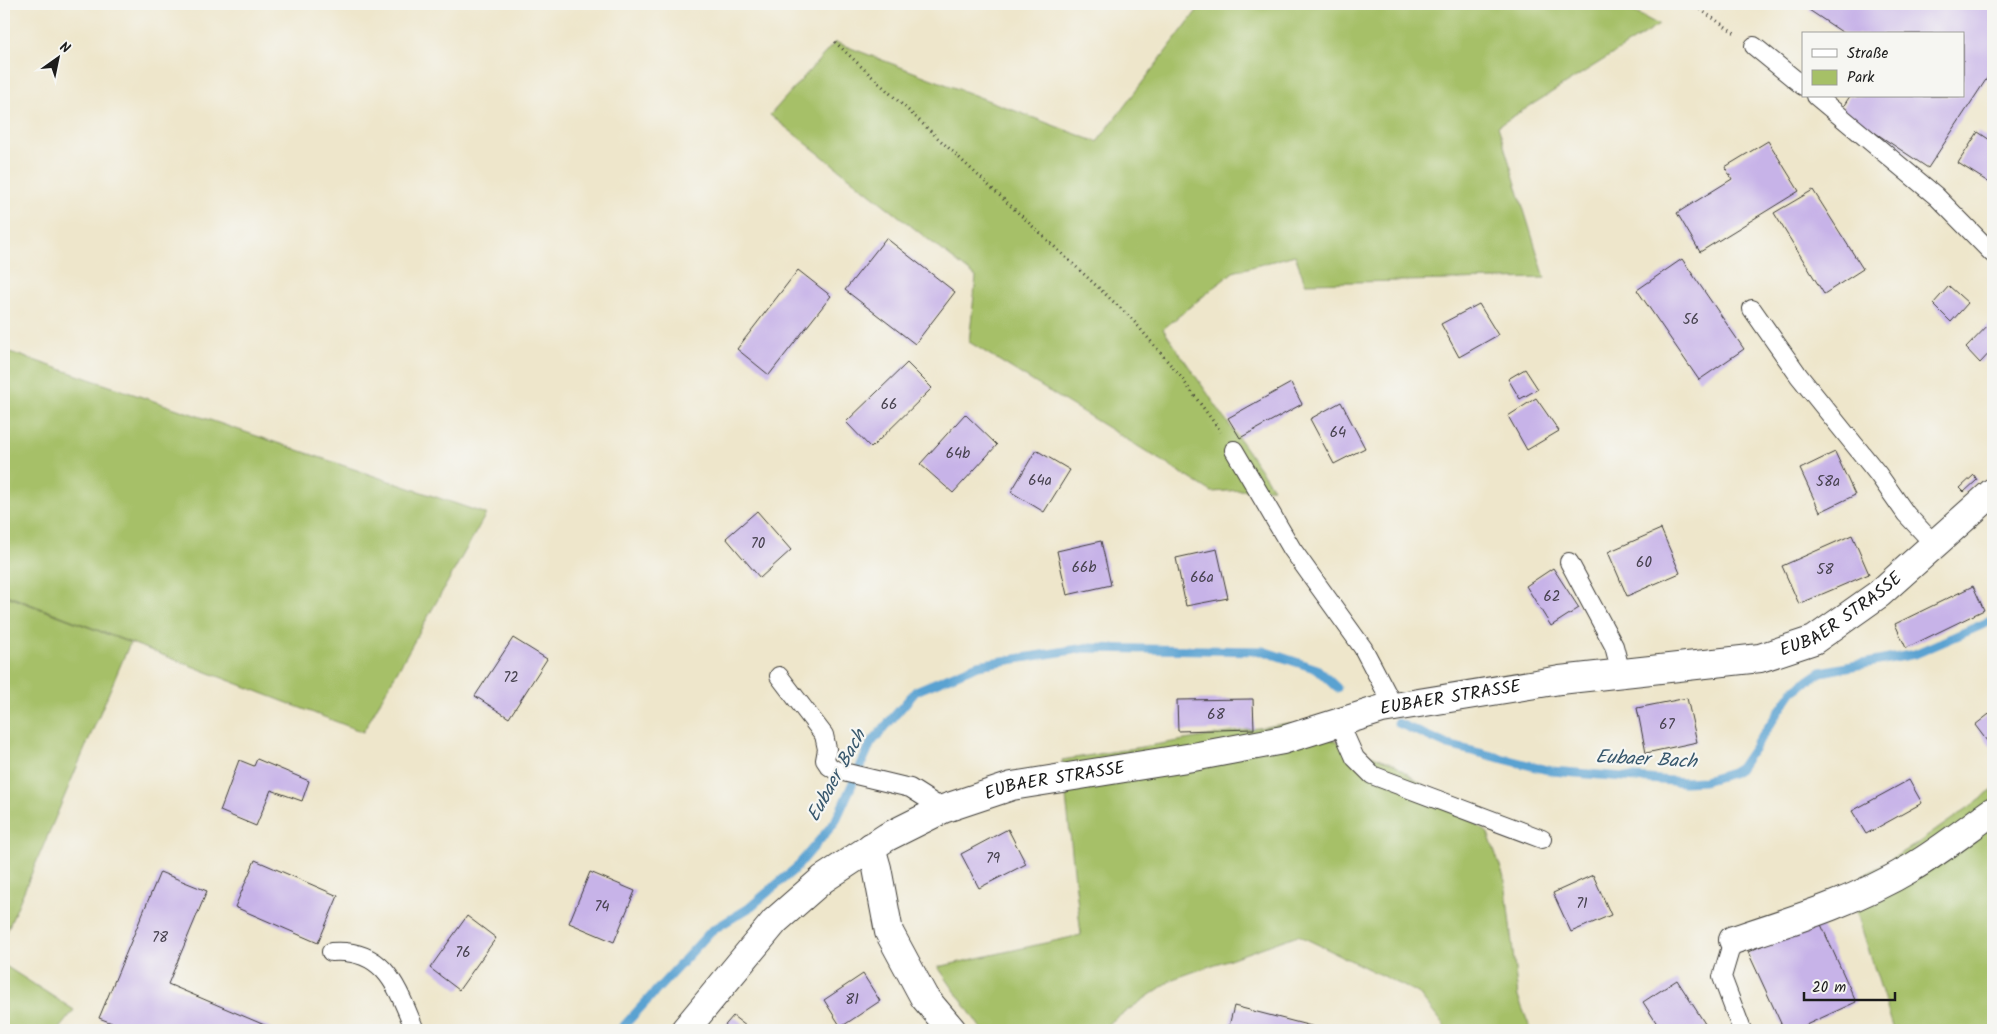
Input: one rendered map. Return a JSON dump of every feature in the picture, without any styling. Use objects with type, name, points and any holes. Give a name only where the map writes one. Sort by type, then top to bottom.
[{"type":"street","name":"EUBAER STRASSE","points":[[685,1030],[775,921],[823,879],[887,837],[943,809],[1012,786],[1193,757],[1283,740],[1394,707],[1560,680],[1760,658],[1814,640],[1879,594],[1993,492]]},
{"type":"street","points":[[1733,940],[1835,905],[1867,891],[1911,868],[1993,811]]},
{"type":"street","points":[[871,847],[877,868],[888,932],[924,996],[952,1030]]},
{"type":"lane","points":[[1754,46],[1802,85]]},
{"type":"lane","points":[[1818,98],[1936,196],[1993,254]]},
{"type":"lane","points":[[1752,309],[1799,376],[1878,474],[1906,514],[1934,544]]},
{"type":"lane","points":[[1234,450],[1292,549],[1363,648],[1394,707]]},
{"type":"lane","points":[[1569,562],[1614,646],[1621,673]]},
{"type":"lane","points":[[779,676],[824,735],[827,749],[825,760],[829,766],[842,772],[879,779],[910,788],[943,809]]},
{"type":"lane","points":[[1339,722],[1355,758],[1372,775],[1542,839]]},
{"type":"lane","points":[[1733,940],[1722,977],[1742,1030]]},
{"type":"lane","points":[[331,952],[357,953],[373,959],[385,970],[397,987],[415,1030]]},
{"type":"path","points":[[1692,4],[1754,46]]},
{"type":"path","points":[[835,42],[1132,318],[1180,376],[1234,450]]},
{"type":"green space","points":[[1202,4],[1619,4],[1659,25],[1498,126],[1545,278],[1305,283],[1295,255],[1233,272],[1163,329],[1273,488],[1212,492],[969,342],[976,277],[770,115],[835,42],[1097,142]]},
{"type":"green space","points":[[4,350],[486,514],[363,732],[4,594]]},
{"type":"green space","points":[[4,595],[130,643],[4,938]]},
{"type":"green space","points":[[1289,723],[1394,764],[1488,833],[1505,880],[1518,997],[1531,1030],[1447,1030],[1418,993],[1298,935],[1173,979],[1099,1030],[982,1030],[938,967],[1081,935],[1062,760]]},
{"type":"green space","points":[[1993,790],[1993,1030],[1894,1030],[1848,885],[1915,845]]},
{"type":"green space","points":[[4,965],[74,1010],[58,1030],[4,1030]]},
{"type":"building","points":[[1813,4],[1993,4],[1993,69],[1928,168],[1841,110],[1849,98],[1964,98],[1964,32],[1842,32],[1809,10]]},
{"type":"building","points":[[1978,132],[1993,142],[1993,185],[1958,163]]},
{"type":"building","points":[[1768,141],[1799,191],[1700,252],[1677,213],[1732,179],[1725,167]]},
{"type":"building","points":[[1813,190],[1863,269],[1824,294],[1774,213]]},
{"type":"building","points":[[886,238],[955,292],[915,344],[845,290]]},
{"type":"building","points":[[1682,259],[1744,349],[1699,380],[1637,290]]},
{"type":"building","points":[[798,270],[831,296],[769,375],[737,349]]},
{"type":"building","points":[[1949,286],[1968,303],[1951,322],[1933,304]]},
{"type":"building","points":[[1479,304],[1498,335],[1459,357],[1441,324]]},
{"type":"building","points":[[1993,320],[1993,349],[1980,363],[1966,348]]},
{"type":"building","points":[[907,363],[932,388],[871,448],[846,422]]},
{"type":"building","points":[[1525,369],[1538,389],[1520,399],[1508,379]]},
{"type":"building","points":[[1291,383],[1302,404],[1240,438],[1228,418]]},
{"type":"building","points":[[1536,398],[1559,431],[1527,450],[1508,416]]},
{"type":"building","points":[[1341,402],[1365,448],[1334,464],[1310,419]]},
{"type":"building","points":[[965,414],[997,445],[953,493],[920,464]]},
{"type":"building","points":[[1036,450],[1070,470],[1044,512],[1011,492]]},
{"type":"building","points":[[1835,452],[1855,495],[1820,512],[1800,469]]},
{"type":"building","points":[[1974,475],[1977,480],[1964,492],[1960,488]]},
{"type":"building","points":[[757,511],[791,550],[760,578],[726,538]]},
{"type":"building","points":[[1661,529],[1680,573],[1627,596],[1608,552]]},
{"type":"building","points":[[1852,535],[1869,574],[1799,604],[1782,566]]},
{"type":"building","points":[[1101,541],[1111,585],[1067,595],[1057,551]]},
{"type":"building","points":[[1217,549],[1228,598],[1186,606],[1176,558]]},
{"type":"building","points":[[1553,568],[1579,608],[1551,626],[1526,586]]},
{"type":"building","points":[[1973,586],[1984,610],[1906,648],[1895,624]]},
{"type":"building","points":[[513,638],[547,659],[509,718],[475,696]]},
{"type":"building","points":[[1687,698],[1697,742],[1646,753],[1637,708]]},
{"type":"building","points":[[1253,699],[1254,729],[1178,731],[1177,700]]},
{"type":"building","points":[[1993,711],[1993,749],[1975,725]]},
{"type":"building","points":[[257,759],[309,781],[302,801],[271,790],[256,826],[220,811],[239,760],[254,766]]},
{"type":"building","points":[[1909,780],[1922,803],[1866,834],[1852,811]]},
{"type":"building","points":[[1008,829],[1026,864],[979,888],[961,854]]},
{"type":"building","points":[[255,860],[338,896],[318,943],[235,907]]},
{"type":"building","points":[[160,872],[207,891],[168,984],[274,1030],[130,1030],[99,1018]]},
{"type":"building","points":[[590,872],[635,891],[614,942],[569,923]]},
{"type":"building","points":[[1593,875],[1611,915],[1571,932],[1553,893]]},
{"type":"building","points":[[467,916],[496,938],[459,990],[430,968]]},
{"type":"building","points":[[1819,920],[1856,1002],[1795,1030],[1784,1030],[1748,952]]},
{"type":"building","points":[[863,974],[880,1001],[841,1027],[824,1000]]},
{"type":"building","points":[[1677,980],[1709,1030],[1661,1030],[1643,1002]]},
{"type":"building","points":[[1234,1006],[1319,1028],[1319,1030],[1228,1030]]},
{"type":"building","points":[[733,1016],[751,1030],[721,1030]]},
{"type":"waterway","name":"Eubaer Bach","points":[[1398,723],[1448,745],[1552,771],[1684,782],[1704,781],[1732,773],[1740,768],[1793,691],[1821,672],[1915,654],[1993,620]]},
{"type":"waterway","name":"Eubaer Bach","points":[[620,1030],[711,931],[749,908],[796,868],[835,822],[871,743],[916,691],[978,665],[1085,648],[1263,651],[1317,669],[1337,688]]}]
